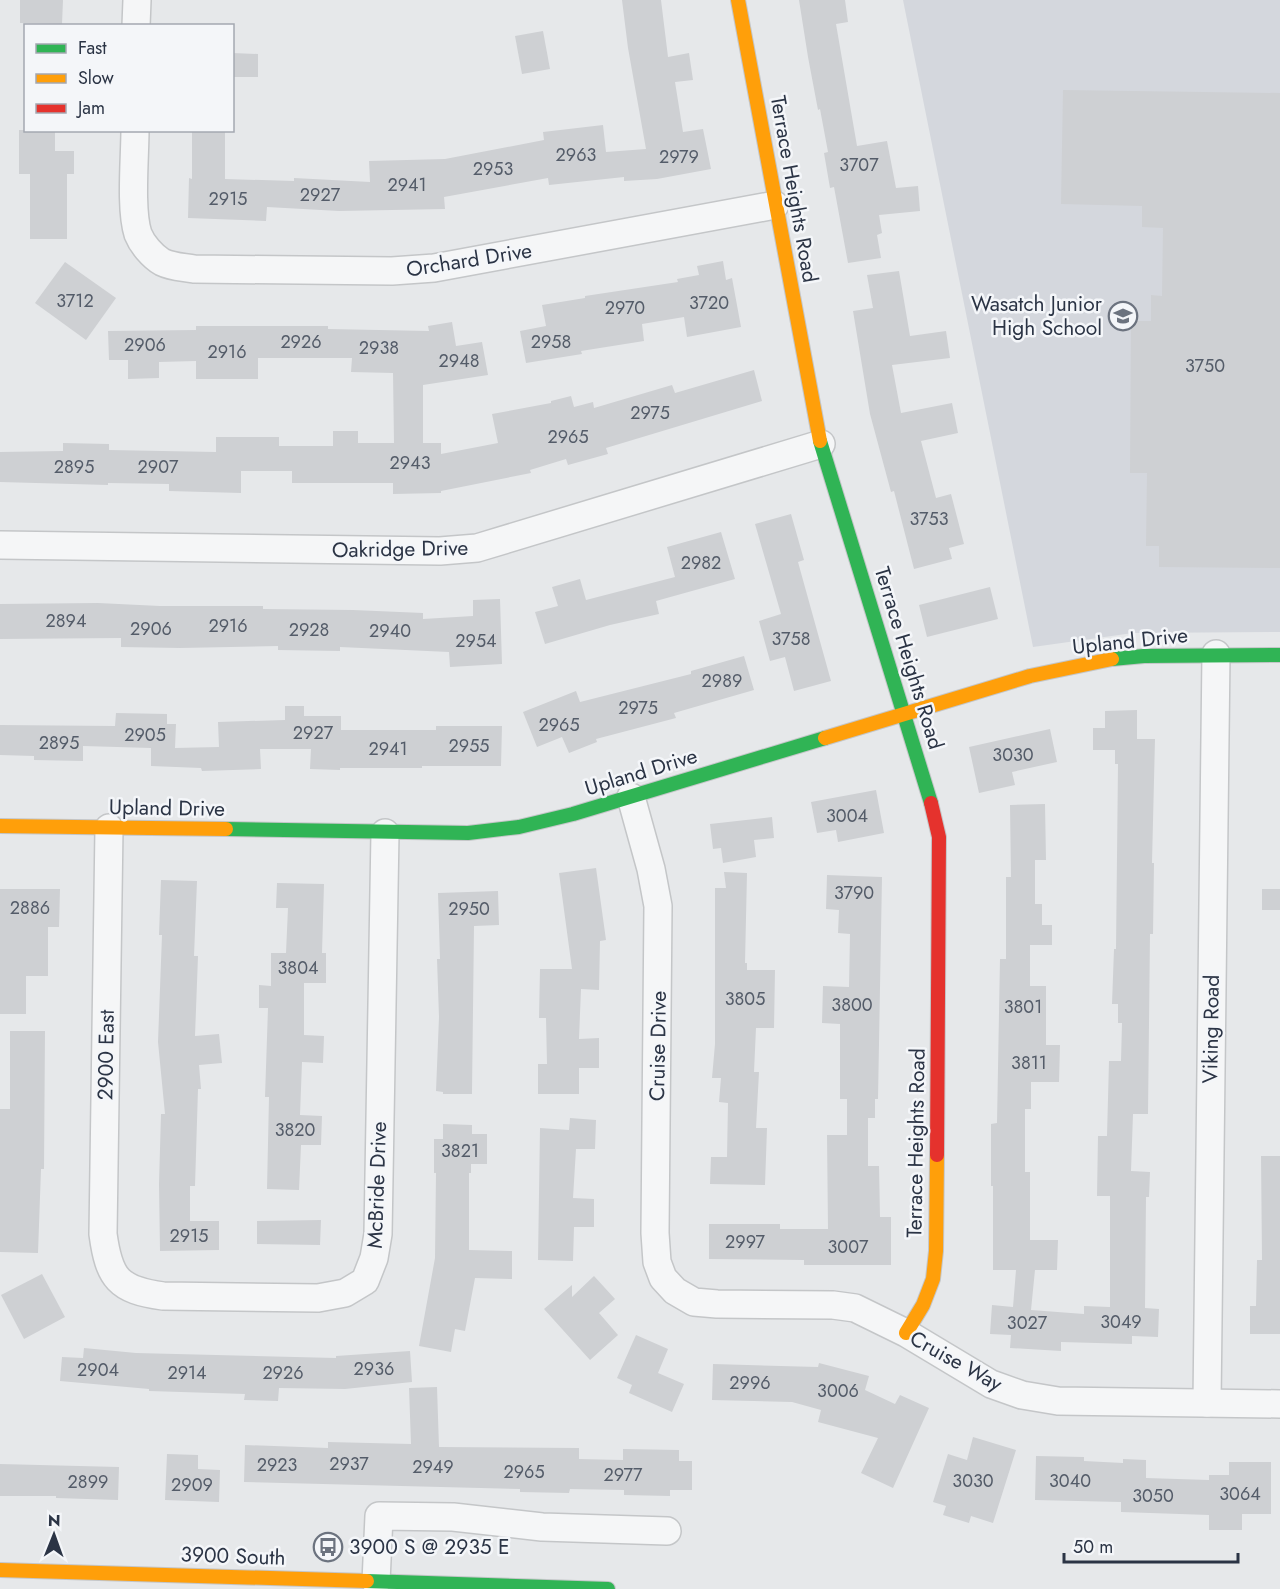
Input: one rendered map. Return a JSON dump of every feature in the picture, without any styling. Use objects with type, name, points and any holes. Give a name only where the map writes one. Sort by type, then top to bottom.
[{"type":"street","points":[[136,24],[137,0]]},
{"type":"street","name":"Terrace Heights Road","points":[[738,0],[821,444],[932,805],[939,837],[936,1251],[933,1279],[923,1305],[906,1333]]},
{"type":"street","name":"Orchard Drive","points":[[135,132],[135,220],[138,234],[147,249],[161,261],[194,269],[392,271],[434,268],[775,205]]},
{"type":"street","name":"Oakridge Drive","points":[[0,545],[440,551],[477,548],[821,444]]},
{"type":"street","name":"Viking Road","points":[[1207,1403],[1216,654]]},
{"type":"street","name":"Upland Drive","points":[[0,826],[385,833],[468,833],[519,827],[631,797],[1030,676],[1097,661],[1144,656],[1280,655]]},
{"type":"street","name":"Cruise Drive","points":[[631,797],[651,869],[658,906],[656,1242],[657,1262],[663,1278],[675,1291]]},
{"type":"street","name":"2900 East","points":[[109,828],[103,1234],[106,1259],[117,1280]]},
{"type":"street","name":"McBride Drive","points":[[117,1280],[140,1293],[163,1296],[318,1298],[345,1293],[365,1281],[374,1258],[378,1234],[385,833]]},
{"type":"street","name":"Cruise Way","points":[[675,1291],[694,1302],[833,1305],[855,1308],[906,1333],[992,1384],[1023,1395],[1058,1401],[1280,1404]]},
{"type":"street","points":[[376,1582],[378,1516],[453,1517],[542,1527],[667,1531]]},
{"type":"street","name":"3900 South","points":[[0,1570],[90,1581],[376,1582],[608,1589]]},
{"type":"shaded area","name":"Wasatch Junior High School","points":[[903,0],[1280,0],[1280,632],[1133,633],[1033,647]]},
{"type":"building","points":[[20,0],[63,0],[62,24],[20,23]]},
{"type":"building","points":[[622,0],[661,0],[668,57],[689,53],[693,80],[675,82],[683,132],[703,129],[711,169],[657,179],[624,181],[624,177],[549,185],[548,178],[444,197],[445,209],[339,211],[267,207],[266,221],[188,218],[189,178],[192,179],[192,132],[225,132],[225,179],[294,181],[294,178],[370,182],[369,161],[445,159],[544,140],[543,132],[603,125],[606,152],[646,149]]},
{"type":"building","points":[[799,0],[845,0],[848,22],[836,24],[857,146],[887,141],[896,188],[918,186],[920,211],[879,215],[882,233],[877,235],[881,258],[848,263],[834,187],[830,188],[824,153],[828,152],[820,109],[818,110]]},
{"type":"building","points":[[543,31],[550,69],[522,74],[515,36]]},
{"type":"building","points":[[234,53],[258,54],[258,77],[234,77]]},
{"type":"building","name":"Wasatch Junior High School","points":[[1063,90],[1280,93],[1280,568],[1159,567],[1159,546],[1146,546],[1147,473],[1130,473],[1131,321],[1151,321],[1151,295],[1162,296],[1163,228],[1142,227],[1142,206],[1061,204]]},
{"type":"building","points":[[19,130],[55,132],[55,151],[74,151],[74,174],[67,174],[67,239],[30,239],[30,174],[19,174]]},
{"type":"building","points":[[723,261],[726,280],[732,278],[741,327],[687,337],[684,317],[642,324],[644,341],[526,363],[520,331],[546,326],[542,305],[678,282],[677,279],[699,275],[697,266]]},
{"type":"building","points":[[65,262],[116,298],[86,340],[35,303]]},
{"type":"building","points":[[899,271],[910,336],[946,331],[950,358],[892,365],[901,413],[952,403],[958,433],[921,441],[936,498],[951,494],[964,544],[949,548],[952,559],[914,569],[894,491],[891,492],[870,414],[853,311],[873,308],[867,275]]},
{"type":"building","points":[[452,322],[456,346],[482,342],[488,375],[423,385],[423,443],[441,443],[441,454],[498,443],[492,414],[551,403],[551,401],[571,396],[574,407],[593,402],[594,408],[672,385],[675,393],[754,370],[762,401],[606,448],[608,454],[568,465],[566,459],[530,470],[531,473],[441,491],[441,493],[393,494],[393,483],[292,483],[292,471],[241,471],[241,493],[169,491],[169,484],[0,482],[0,452],[63,451],[63,443],[109,444],[109,450],[216,452],[216,437],[279,437],[279,446],[333,446],[333,431],[358,431],[358,443],[394,443],[393,373],[351,372],[352,358],[258,358],[258,379],[196,379],[196,361],[159,362],[159,378],[128,379],[128,360],[109,360],[108,331],[196,330],[196,326],[328,326],[328,329],[429,331],[428,326]]},
{"type":"building","points":[[791,514],[804,560],[798,562],[831,681],[794,691],[785,657],[770,661],[759,621],[781,614],[755,524]]},
{"type":"building","points":[[721,532],[735,579],[656,601],[659,614],[610,625],[545,644],[535,612],[558,606],[552,587],[580,579],[586,600],[675,577],[667,547]]},
{"type":"building","points":[[990,587],[998,619],[927,637],[919,605]]},
{"type":"building","points":[[500,599],[502,664],[450,667],[449,652],[340,647],[340,651],[278,650],[278,646],[121,647],[121,638],[0,639],[0,604],[263,606],[263,609],[423,613],[423,619],[473,616],[473,600]]},
{"type":"building","points":[[744,656],[754,690],[674,713],[676,718],[596,739],[597,742],[569,753],[562,737],[537,747],[523,712],[576,691],[580,702],[691,674],[691,671]]},
{"type":"building","points":[[285,706],[304,706],[304,716],[341,716],[341,730],[436,730],[436,726],[502,726],[501,766],[310,769],[311,749],[260,749],[261,769],[202,771],[201,768],[151,766],[151,748],[83,746],[83,761],[34,760],[34,756],[0,755],[0,725],[115,726],[116,713],[167,714],[167,724],[176,724],[175,748],[219,747],[218,722],[285,720]]},
{"type":"building","points":[[1137,710],[1137,739],[1155,739],[1152,863],[1154,863],[1153,934],[1150,934],[1148,1114],[1133,1114],[1131,1171],[1150,1172],[1149,1197],[1146,1197],[1145,1308],[1159,1309],[1158,1337],[1132,1336],[1132,1344],[1061,1342],[1061,1351],[1010,1348],[1011,1335],[990,1334],[992,1305],[1013,1307],[1016,1270],[993,1270],[993,1186],[991,1186],[991,1124],[997,1123],[1000,959],[1006,959],[1006,877],[1011,877],[1010,805],[1045,804],[1046,860],[1035,860],[1035,904],[1042,904],[1042,925],[1052,925],[1052,945],[1030,945],[1030,986],[1046,986],[1046,1045],[1060,1045],[1059,1082],[1031,1082],[1031,1109],[1025,1109],[1025,1172],[1030,1172],[1030,1240],[1058,1240],[1057,1270],[1035,1270],[1031,1310],[1084,1314],[1084,1306],[1110,1307],[1110,1196],[1097,1196],[1098,1136],[1107,1136],[1109,1061],[1121,1061],[1122,1023],[1118,1023],[1118,1004],[1112,1004],[1114,949],[1116,949],[1118,764],[1115,764],[1115,750],[1093,750],[1093,728],[1105,728],[1105,711]]},
{"type":"building","points":[[1050,729],[1057,762],[1012,772],[1015,785],[979,793],[969,747]]},
{"type":"building","points":[[876,790],[884,833],[838,842],[836,830],[817,833],[811,802]]},
{"type":"building","points":[[772,817],[774,838],[754,840],[756,857],[723,863],[721,848],[713,849],[710,824]]},
{"type":"building","points":[[596,868],[606,940],[600,941],[599,990],[581,989],[579,1039],[599,1038],[599,1068],[579,1068],[579,1094],[538,1094],[538,1064],[547,1064],[546,1018],[539,1018],[540,969],[572,969],[559,873]]},
{"type":"building","points":[[724,872],[747,873],[745,963],[747,963],[747,970],[775,970],[774,1028],[756,1028],[754,1072],[759,1072],[756,1128],[767,1128],[765,1185],[710,1184],[711,1157],[727,1157],[728,1103],[719,1102],[721,1078],[712,1078],[715,1044],[715,888],[726,888]]},
{"type":"building","points":[[827,875],[882,877],[878,1099],[875,1099],[875,1118],[868,1118],[868,1166],[879,1166],[880,1217],[891,1217],[891,1265],[804,1265],[804,1260],[709,1259],[709,1224],[780,1224],[780,1229],[828,1229],[827,1135],[847,1135],[847,1099],[840,1099],[840,1024],[822,1023],[823,986],[849,987],[850,934],[838,933],[839,910],[826,909]]},
{"type":"building","points":[[161,880],[197,881],[194,956],[198,956],[195,1036],[219,1034],[222,1063],[199,1065],[201,1089],[198,1089],[195,1186],[190,1186],[190,1221],[219,1221],[219,1250],[160,1251],[161,1114],[165,1114],[158,1042],[162,935],[159,935]]},
{"type":"building","points":[[277,883],[324,884],[322,953],[326,953],[326,983],[304,983],[304,1035],[324,1036],[323,1063],[302,1062],[300,1115],[322,1116],[321,1145],[301,1145],[299,1190],[267,1189],[269,1097],[265,1097],[268,1008],[259,1008],[259,985],[271,986],[271,953],[286,953],[288,908],[276,908]]},
{"type":"building","points":[[0,889],[60,889],[59,927],[48,927],[48,976],[26,976],[26,1014],[0,1014]]},
{"type":"building","points":[[1262,889],[1280,889],[1280,910],[1262,910]]},
{"type":"building","points":[[498,891],[499,925],[474,926],[472,1094],[443,1094],[443,1092],[436,1091],[439,1017],[437,959],[440,959],[438,893]]},
{"type":"building","points":[[10,1031],[45,1031],[44,1169],[41,1169],[38,1253],[0,1252],[0,1109],[10,1109]]},
{"type":"building","points":[[570,1118],[596,1120],[595,1149],[576,1149],[573,1198],[594,1199],[594,1227],[574,1227],[573,1261],[538,1260],[540,1128],[569,1130]]},
{"type":"building","points":[[443,1124],[472,1125],[472,1134],[487,1134],[487,1164],[471,1164],[471,1173],[469,1173],[469,1250],[512,1251],[512,1279],[475,1278],[465,1331],[455,1329],[451,1352],[419,1346],[435,1258],[434,1139],[443,1139]]},
{"type":"building","points":[[1261,1156],[1280,1156],[1280,1334],[1250,1334],[1250,1306],[1256,1306],[1257,1260],[1262,1260]]},
{"type":"building","points":[[321,1220],[320,1245],[257,1244],[257,1221]]},
{"type":"building","points":[[42,1274],[65,1317],[24,1339],[1,1295]]},
{"type":"building","points":[[594,1276],[615,1299],[599,1313],[618,1335],[590,1360],[544,1309],[572,1285],[572,1297]]},
{"type":"building","points":[[636,1335],[668,1349],[658,1373],[684,1384],[672,1412],[629,1393],[632,1385],[617,1378]]},
{"type":"building","points":[[84,1348],[136,1353],[336,1358],[336,1356],[410,1351],[412,1382],[345,1389],[279,1388],[278,1401],[244,1400],[245,1394],[149,1391],[149,1389],[60,1381],[62,1357],[83,1358]]},
{"type":"building","points":[[819,1363],[869,1376],[865,1390],[895,1404],[900,1395],[929,1408],[893,1488],[861,1473],[878,1438],[818,1422],[821,1410],[792,1402],[712,1400],[713,1364],[818,1367]]},
{"type":"building","points":[[437,1387],[439,1447],[579,1448],[579,1459],[623,1460],[623,1449],[679,1450],[679,1461],[692,1461],[692,1490],[670,1490],[670,1496],[624,1495],[624,1490],[570,1489],[569,1493],[520,1492],[520,1489],[244,1482],[245,1445],[328,1448],[328,1442],[411,1444],[409,1388]]},
{"type":"building","points":[[973,1437],[1016,1450],[993,1523],[971,1516],[969,1523],[943,1515],[946,1506],[933,1502],[948,1454],[967,1460]]},
{"type":"building","points":[[167,1454],[198,1455],[198,1469],[220,1470],[219,1502],[165,1500]]},
{"type":"building","points":[[1036,1456],[1084,1457],[1084,1461],[1123,1463],[1123,1459],[1146,1460],[1146,1478],[1209,1480],[1209,1475],[1229,1475],[1229,1462],[1271,1462],[1271,1514],[1242,1514],[1242,1530],[1209,1530],[1209,1515],[1121,1512],[1121,1502],[1035,1500]]},
{"type":"building","points":[[0,1464],[119,1467],[118,1500],[56,1498],[56,1496],[0,1496]]},
{"type":"traffic: fast","points":[[820,441],[931,803]]},
{"type":"traffic: fast","points":[[1112,659],[1144,656],[1280,655]]},
{"type":"traffic: fast","points":[[226,829],[468,833],[519,827],[573,814],[825,738]]},
{"type":"traffic: fast","points":[[367,1581],[608,1589]]},
{"type":"traffic: slow","points":[[738,0],[820,441]]},
{"type":"traffic: slow","points":[[825,738],[1030,676],[1112,659]]},
{"type":"traffic: slow","points":[[0,826],[226,829]]},
{"type":"traffic: slow","points":[[906,1333],[923,1305],[933,1279],[936,1251],[937,1155]]},
{"type":"traffic: slow","points":[[0,1570],[367,1581]]},
{"type":"traffic: jam","points":[[931,803],[939,837],[937,1155]]},
{"type":"place","name":"Wasatch Junior High School","points":[[1123,316]]},
{"type":"place","name":"3900 S @ 2935 E","points":[[328,1547]]}]
